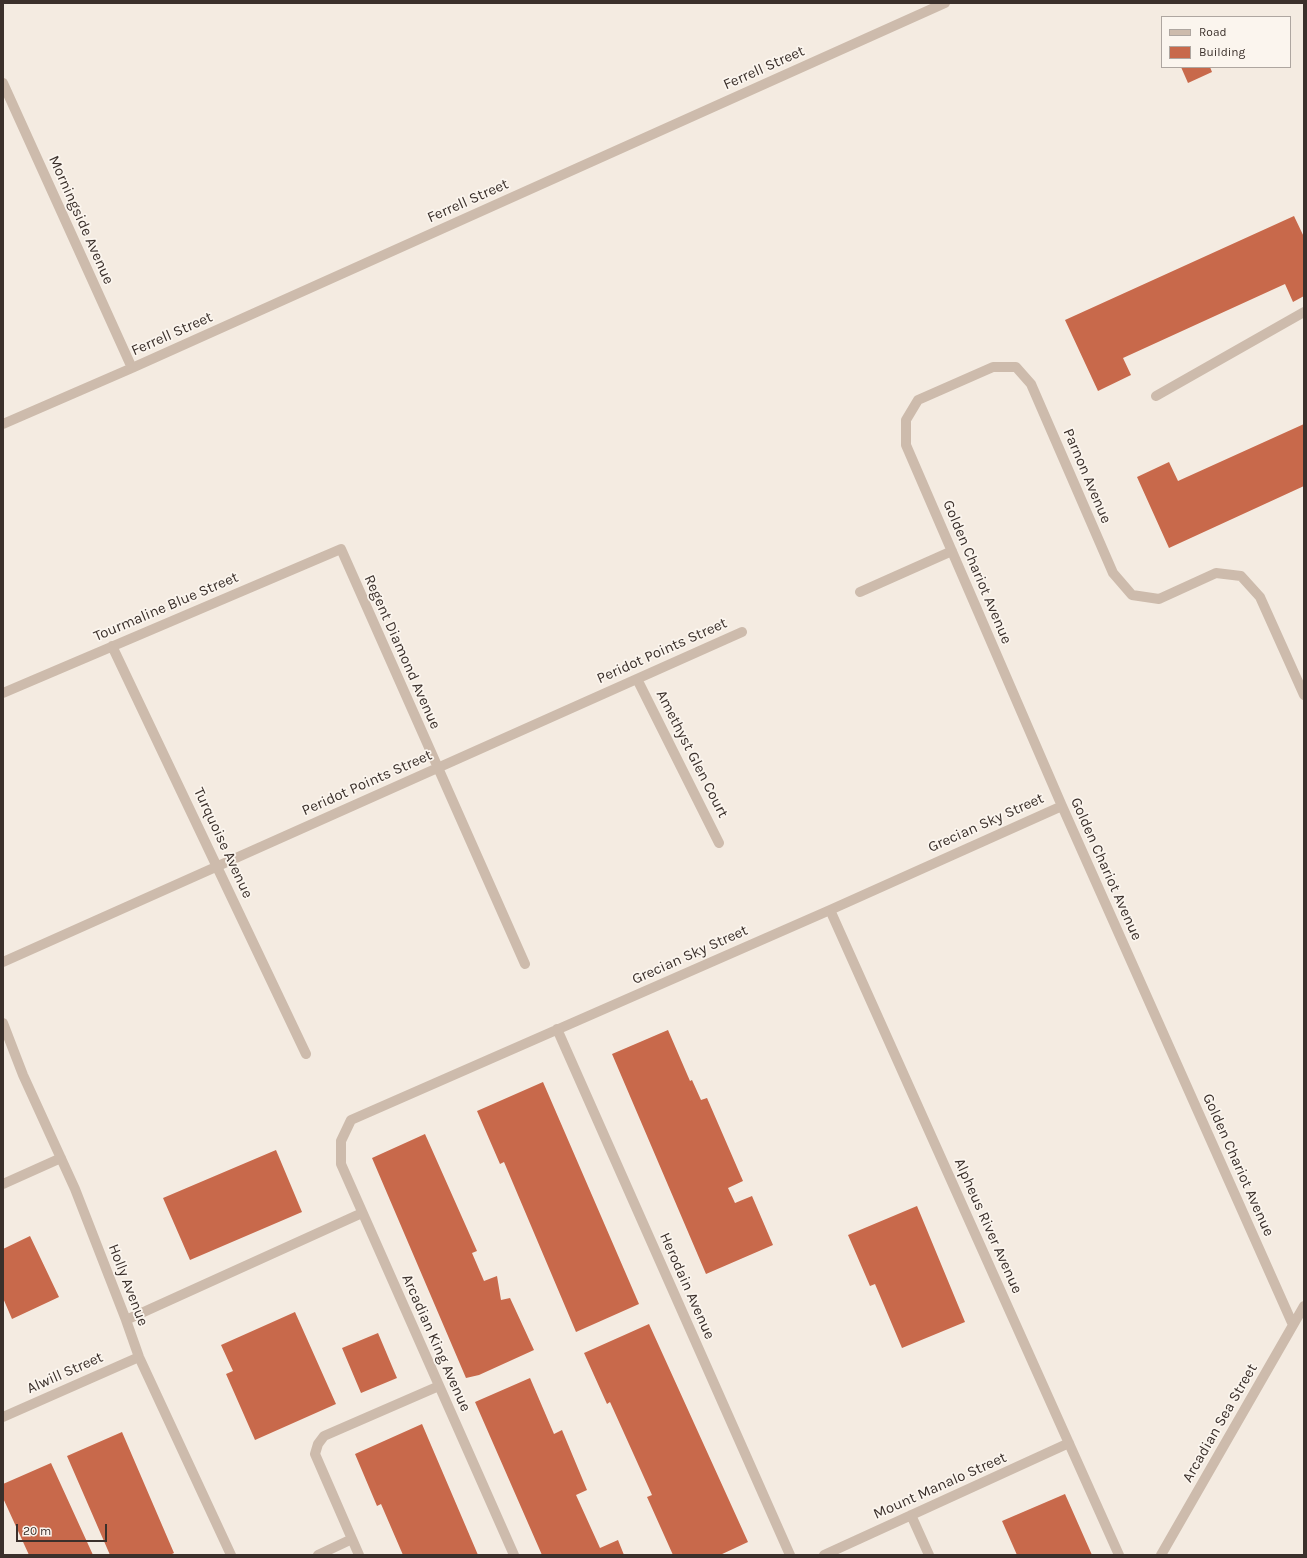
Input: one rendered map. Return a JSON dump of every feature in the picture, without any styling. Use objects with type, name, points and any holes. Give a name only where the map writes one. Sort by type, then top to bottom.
[{"type":"street","name":"Ferrell Street","points":[[3,424],[132,368],[945,3]]},
{"type":"street","name":"Morningside Avenue","points":[[3,83],[132,368]]},
{"type":"street","points":[[1156,396],[1304,312]]},
{"type":"street","name":"Parnon Avenue","points":[[906,420],[918,400],[993,367],[1016,367],[1031,384],[1113,573],[1132,595],[1158,599],[1216,573],[1241,576],[1260,597],[1304,695]]},
{"type":"street","name":"Golden Chariot Avenue","points":[[906,420],[906,445],[1062,806],[1293,1325]]},
{"type":"street","name":"Tourmaline Blue Street","points":[[3,693],[340,549]]},
{"type":"street","name":"Regent Diamond Avenue","points":[[340,549],[525,964]]},
{"type":"street","points":[[860,592],[952,551]]},
{"type":"street","name":"Peridot Points Street","points":[[3,962],[742,632]]},
{"type":"street","name":"Turquoise Avenue","points":[[112,646],[218,866],[306,1054]]},
{"type":"street","name":"Amethyst Glen Court","points":[[637,679],[719,843]]},
{"type":"street","name":"Grecian Sky Street","points":[[341,1141],[351,1120],[830,910],[1062,806]]},
{"type":"street","name":"Alpheus River Avenue","points":[[830,910],[1119,1555]]},
{"type":"street","name":"Holly Avenue","points":[[3,1023],[23,1075],[75,1189],[139,1357],[231,1555]]},
{"type":"street","name":"Herodain Avenue","points":[[557,1029],[790,1555]]},
{"type":"street","name":"Arcadian King Avenue","points":[[341,1141],[341,1164],[514,1555]]},
{"type":"street","points":[[3,1184],[61,1158]]},
{"type":"street","points":[[126,1320],[362,1212]]},
{"type":"street","name":"Arcadian Sea Street","points":[[1161,1555],[1304,1306]]},
{"type":"street","name":"Alwill Street","points":[[3,1417],[139,1357]]},
{"type":"street","points":[[359,1555],[314,1454],[318,1444],[324,1436],[439,1386]]},
{"type":"street","name":"Mount Manalo Street","points":[[824,1555],[1069,1443]]},
{"type":"street","points":[[911,1515],[929,1555]]},
{"type":"street","points":[[318,1555],[352,1539]]},
{"type":"building","points":[[1181,68],[1210,68],[1212,72],[1188,83]]},
{"type":"building","points":[[1294,216],[1304,237],[1304,296],[1293,302],[1285,284],[1123,358],[1131,375],[1098,391],[1065,320]]},
{"type":"building","points":[[1304,424],[1304,486],[1169,548],[1137,477],[1169,462],[1178,481]]},
{"type":"building","points":[[668,1030],[690,1081],[692,1080],[701,1100],[707,1098],[743,1181],[728,1188],[735,1203],[752,1196],[773,1245],[706,1274],[612,1054]]},
{"type":"building","points":[[543,1082],[639,1304],[576,1332],[504,1162],[500,1164],[477,1111]]},
{"type":"building","points":[[425,1134],[477,1251],[472,1253],[484,1281],[497,1276],[501,1300],[510,1298],[534,1350],[479,1375],[466,1378],[372,1158]]},
{"type":"building","points":[[276,1150],[302,1212],[190,1260],[163,1198]]},
{"type":"building","points":[[917,1206],[965,1322],[902,1348],[875,1284],[870,1286],[848,1235]]},
{"type":"building","points":[[30,1236],[59,1297],[12,1319],[3,1298],[3,1249]]},
{"type":"building","points":[[295,1312],[336,1404],[255,1440],[226,1374],[233,1371],[221,1345]]},
{"type":"building","points":[[649,1324],[748,1542],[720,1555],[673,1555],[647,1497],[652,1495],[610,1402],[607,1404],[584,1353]]},
{"type":"building","points":[[378,1333],[397,1378],[361,1393],[342,1348]]},
{"type":"building","points":[[530,1378],[554,1434],[562,1430],[587,1490],[576,1495],[600,1548],[618,1540],[624,1555],[542,1555],[475,1402]]},
{"type":"building","points":[[422,1424],[478,1555],[403,1555],[381,1504],[377,1506],[355,1454]]},
{"type":"building","points":[[122,1432],[174,1553],[170,1555],[110,1555],[67,1456]]},
{"type":"building","points":[[51,1463],[93,1555],[29,1555],[3,1498],[3,1484]]},
{"type":"building","points":[[1065,1494],[1092,1555],[1017,1555],[1002,1521]]}]
